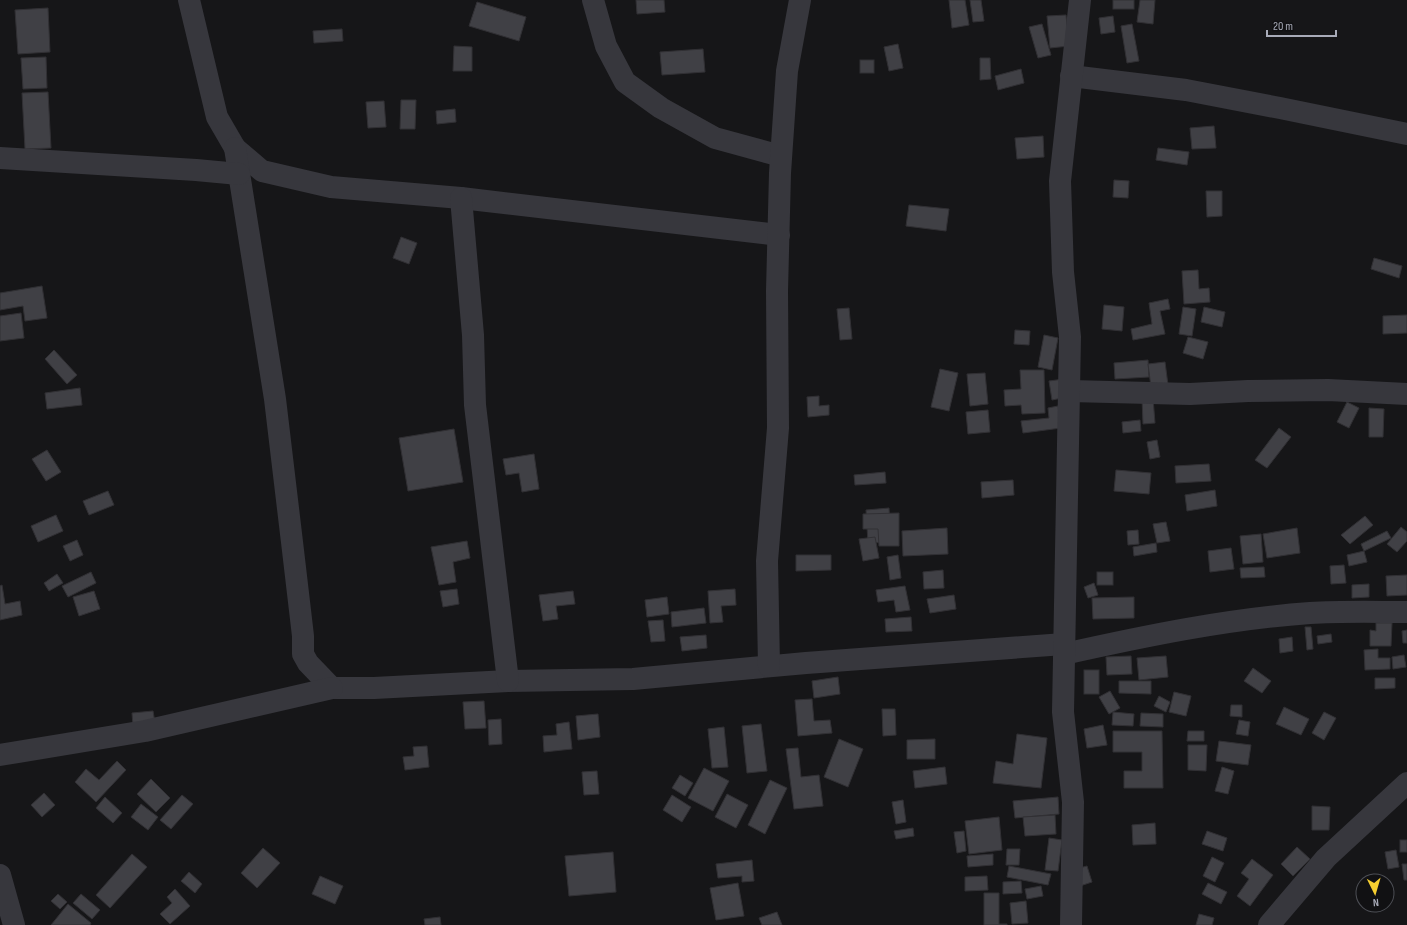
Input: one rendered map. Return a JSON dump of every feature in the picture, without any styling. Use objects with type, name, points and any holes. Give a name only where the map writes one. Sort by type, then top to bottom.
[{"type":"street","points":[[189,0],[217,118],[235,148],[262,171],[331,187],[462,198],[779,235]]},
{"type":"street","points":[[593,0],[606,46],[625,82],[661,108],[715,138],[781,156]]},
{"type":"street","points":[[769,666],[767,561],[778,428],[777,291],[781,156],[787,71],[800,0]]},
{"type":"street","points":[[1071,925],[1073,802],[1063,712],[1070,337],[1063,272],[1060,181],[1080,0]]},
{"type":"street","points":[[1071,76],[1186,90],[1407,134]]},
{"type":"street","points":[[235,148],[275,399],[304,654],[308,663],[332,688]]},
{"type":"street","points":[[0,158],[239,174]]},
{"type":"street","points":[[462,198],[473,335],[475,405],[508,681]]},
{"type":"street","points":[[1070,391],[1190,394],[1248,391],[1328,390],[1407,394]]},
{"type":"street","points":[[0,755],[145,731],[332,688],[374,688],[508,681],[633,679],[769,666],[1064,649],[1127,640],[1220,623],[1310,614],[1407,612]]},
{"type":"street","points":[[1269,925],[1326,858],[1407,783]]},
{"type":"street","points":[[0,875],[14,925]]},
{"type":"building","points":[[636,0],[664,0],[665,12],[637,14]]},
{"type":"building","points":[[949,0],[965,0],[969,25],[952,28]]},
{"type":"building","points":[[970,0],[981,0],[984,21],[973,22]]},
{"type":"building","points":[[1113,0],[1134,0],[1134,9],[1113,9]]},
{"type":"building","points":[[1140,0],[1155,0],[1153,24],[1137,22]]},
{"type":"building","points":[[477,2],[526,17],[519,41],[469,26]]},
{"type":"building","points":[[48,8],[50,52],[18,54],[15,10]]},
{"type":"building","points":[[1066,15],[1069,46],[1050,48],[1047,16]]},
{"type":"building","points":[[1113,16],[1115,32],[1101,34],[1099,18]]},
{"type":"building","points":[[1042,24],[1051,55],[1038,58],[1029,27]]},
{"type":"building","points":[[1132,24],[1139,61],[1127,63],[1121,26]]},
{"type":"building","points":[[342,29],[343,41],[314,43],[313,31]]},
{"type":"building","points":[[898,44],[903,68],[889,71],[884,47]]},
{"type":"building","points":[[454,46],[472,47],[472,71],[453,71]]},
{"type":"building","points":[[703,49],[705,72],[662,75],[660,52]]},
{"type":"building","points":[[46,57],[47,88],[23,89],[21,58]]},
{"type":"building","points":[[980,58],[990,58],[991,79],[980,80]]},
{"type":"building","points":[[860,60],[874,60],[874,73],[860,73]]},
{"type":"building","points":[[1021,69],[1024,83],[998,90],[995,76]]},
{"type":"building","points":[[48,92],[51,148],[25,149],[22,93]]},
{"type":"building","points":[[401,100],[416,100],[415,129],[400,129]]},
{"type":"building","points":[[384,101],[386,127],[368,128],[366,102]]},
{"type":"building","points":[[455,109],[456,122],[437,124],[436,111]]},
{"type":"building","points":[[1214,126],[1216,148],[1192,149],[1190,128]]},
{"type":"building","points":[[1043,136],[1044,157],[1017,159],[1015,138]]},
{"type":"building","points":[[1158,148],[1189,152],[1187,165],[1156,160]]},
{"type":"building","points":[[1114,180],[1129,181],[1128,198],[1113,197]]},
{"type":"building","points":[[1206,191],[1222,191],[1222,216],[1207,217]]},
{"type":"building","points":[[909,205],[949,209],[946,231],[906,226]]},
{"type":"building","points":[[401,237],[417,243],[409,264],[393,258]]},
{"type":"building","points":[[1374,258],[1402,266],[1399,278],[1371,269]]},
{"type":"building","points":[[1198,270],[1199,289],[1209,288],[1210,302],[1184,304],[1182,271]]},
{"type":"building","points":[[42,286],[47,318],[25,321],[23,306],[0,310],[0,293]]},
{"type":"building","points":[[1168,299],[1170,309],[1160,311],[1165,334],[1133,340],[1131,329],[1152,324],[1149,303]]},
{"type":"building","points":[[1104,305],[1124,307],[1122,331],[1102,329]]},
{"type":"building","points":[[1183,307],[1196,309],[1192,336],[1179,334]]},
{"type":"building","points":[[1204,307],[1225,312],[1222,327],[1201,322]]},
{"type":"building","points":[[849,308],[852,339],[840,340],[837,309]]},
{"type":"building","points":[[21,313],[24,338],[0,341],[0,316]]},
{"type":"building","points":[[1407,315],[1407,333],[1383,334],[1383,316]]},
{"type":"building","points":[[1015,330],[1030,331],[1029,345],[1014,344]]},
{"type":"building","points":[[1044,335],[1058,338],[1052,370],[1038,367]]},
{"type":"building","points":[[1188,337],[1208,342],[1203,359],[1183,353]]},
{"type":"building","points":[[54,350],[77,375],[67,384],[45,359]]},
{"type":"building","points":[[1148,360],[1149,377],[1115,379],[1114,363]]},
{"type":"building","points":[[1165,362],[1168,385],[1151,387],[1148,364]]},
{"type":"building","points":[[940,369],[958,373],[949,411],[931,407]]},
{"type":"building","points":[[1020,370],[1044,370],[1045,413],[1022,414],[1021,405],[1005,406],[1004,390],[1021,389]]},
{"type":"building","points":[[985,373],[988,404],[970,406],[967,374]]},
{"type":"building","points":[[1064,379],[1067,397],[1052,400],[1049,381]]},
{"type":"building","points":[[80,388],[82,405],[47,409],[45,393]]},
{"type":"building","points":[[819,396],[819,406],[829,405],[829,415],[808,417],[807,397]]},
{"type":"building","points":[[1142,398],[1153,398],[1155,423],[1143,424]]},
{"type":"building","points":[[1347,402],[1359,408],[1349,428],[1337,422]]},
{"type":"building","points":[[1058,406],[1061,428],[1023,433],[1021,421],[1049,418],[1048,408]]},
{"type":"building","points":[[1369,408],[1384,409],[1383,437],[1369,437]]},
{"type":"building","points":[[988,410],[990,432],[968,434],[966,412]]},
{"type":"building","points":[[1140,420],[1141,431],[1123,433],[1122,422]]},
{"type":"building","points":[[1279,428],[1291,437],[1267,468],[1255,460]]},
{"type":"building","points":[[454,429],[463,482],[408,491],[399,438]]},
{"type":"building","points":[[1157,440],[1160,457],[1150,459],[1147,442]]},
{"type":"building","points":[[47,450],[61,472],[46,481],[32,459]]},
{"type":"building","points":[[534,454],[539,489],[522,492],[519,473],[506,475],[503,459]]},
{"type":"building","points":[[1209,464],[1211,481],[1176,483],[1175,466]]},
{"type":"building","points":[[1116,470],[1151,473],[1149,494],[1114,491]]},
{"type":"building","points":[[885,472],[886,483],[855,485],[854,475]]},
{"type":"building","points":[[1013,480],[1014,495],[982,498],[981,482]]},
{"type":"building","points":[[1215,490],[1217,506],[1187,511],[1185,495]]},
{"type":"building","points":[[108,491],[114,505],[89,515],[83,501]]},
{"type":"building","points":[[889,508],[891,542],[868,543],[866,510]]},
{"type":"building","points":[[899,513],[899,546],[879,546],[878,529],[863,529],[863,514]]},
{"type":"building","points":[[56,515],[63,531],[38,542],[31,526]]},
{"type":"building","points":[[1365,516],[1373,525],[1350,544],[1341,535]]},
{"type":"building","points":[[1166,522],[1170,541],[1157,543],[1153,524]]},
{"type":"building","points":[[1401,527],[1407,532],[1407,541],[1397,552],[1387,544]]},
{"type":"building","points":[[947,528],[948,554],[903,556],[902,531]]},
{"type":"building","points":[[1297,528],[1300,553],[1267,558],[1263,534]]},
{"type":"building","points":[[1138,530],[1139,544],[1128,545],[1127,531]]},
{"type":"building","points":[[1387,531],[1391,538],[1364,551],[1361,544]]},
{"type":"building","points":[[1261,534],[1263,562],[1243,564],[1240,536]]},
{"type":"building","points":[[875,537],[879,558],[863,561],[859,539]]},
{"type":"building","points":[[77,540],[83,555],[70,561],[63,546]]},
{"type":"building","points":[[467,541],[470,558],[453,562],[456,582],[439,585],[431,547]]},
{"type":"building","points":[[1156,543],[1157,552],[1134,556],[1133,547]]},
{"type":"building","points":[[1231,548],[1234,569],[1210,572],[1208,551]]},
{"type":"building","points":[[1364,551],[1367,562],[1349,566],[1347,555]]},
{"type":"building","points":[[796,555],[831,555],[831,570],[796,571]]},
{"type":"building","points":[[898,555],[901,578],[890,580],[887,557]]},
{"type":"building","points":[[1344,565],[1346,583],[1331,584],[1330,566]]},
{"type":"building","points":[[1264,567],[1265,577],[1241,578],[1240,568]]},
{"type":"building","points":[[943,570],[944,588],[924,589],[923,572]]},
{"type":"building","points":[[91,572],[96,583],[68,597],[62,586]]},
{"type":"building","points":[[1097,572],[1113,572],[1113,585],[1097,585]]},
{"type":"building","points":[[57,574],[63,583],[49,591],[44,583]]},
{"type":"building","points":[[1407,575],[1407,595],[1387,596],[1386,576]]},
{"type":"building","points":[[1094,583],[1098,595],[1088,598],[1084,587]]},
{"type":"building","points":[[1369,584],[1369,597],[1352,598],[1352,585]]},
{"type":"building","points":[[2,585],[5,604],[20,601],[22,615],[0,620],[0,586]]},
{"type":"building","points":[[905,586],[910,610],[896,612],[894,600],[878,602],[876,590]]},
{"type":"building","points":[[457,589],[459,604],[443,607],[440,591]]},
{"type":"building","points":[[735,589],[736,605],[721,606],[723,622],[710,623],[708,591]]},
{"type":"building","points":[[94,591],[100,609],[79,616],[73,597]]},
{"type":"building","points":[[573,591],[575,604],[556,606],[558,619],[543,621],[539,595]]},
{"type":"building","points":[[954,595],[956,609],[930,613],[927,599]]},
{"type":"building","points":[[667,597],[669,614],[647,617],[645,600]]},
{"type":"building","points":[[1134,597],[1134,618],[1093,619],[1092,598]]},
{"type":"building","points":[[704,608],[706,623],[672,627],[671,612]]},
{"type":"building","points":[[911,617],[912,631],[886,632],[885,619]]},
{"type":"building","points":[[663,620],[665,641],[651,642],[648,621]]},
{"type":"building","points":[[1376,623],[1392,623],[1391,646],[1370,646],[1370,630],[1376,631]]},
{"type":"building","points":[[1305,627],[1311,627],[1313,649],[1307,650]]},
{"type":"building","points":[[1407,630],[1407,643],[1403,643],[1402,631]]},
{"type":"building","points":[[1331,634],[1332,642],[1318,644],[1317,636]]},
{"type":"building","points":[[706,635],[707,648],[682,651],[680,637]]},
{"type":"building","points":[[1292,637],[1293,651],[1280,653],[1279,639]]},
{"type":"building","points":[[1378,649],[1378,658],[1390,658],[1390,669],[1365,670],[1364,650]]},
{"type":"building","points":[[1404,655],[1406,667],[1393,669],[1392,657]]},
{"type":"building","points":[[1131,656],[1132,674],[1107,675],[1106,657]]},
{"type":"building","points":[[1166,656],[1168,677],[1139,680],[1137,658]]},
{"type":"building","points":[[1253,668],[1271,681],[1262,693],[1244,681]]},
{"type":"building","points":[[1084,670],[1099,670],[1099,694],[1084,694]]},
{"type":"building","points":[[838,677],[840,694],[814,698],[812,681]]},
{"type":"building","points":[[1375,678],[1395,678],[1395,688],[1375,689]]},
{"type":"building","points":[[1119,681],[1151,681],[1151,694],[1119,693]]},
{"type":"building","points":[[1110,691],[1120,708],[1109,714],[1099,697]]},
{"type":"building","points":[[1174,692],[1191,696],[1186,716],[1169,712]]},
{"type":"building","points":[[1159,696],[1170,702],[1166,712],[1154,706]]},
{"type":"building","points":[[812,699],[814,721],[830,720],[832,733],[798,736],[795,700]]},
{"type":"building","points":[[484,701],[486,728],[465,729],[463,702]]},
{"type":"building","points":[[1231,705],[1242,705],[1242,717],[1230,716]]},
{"type":"building","points":[[1284,707],[1309,719],[1301,735],[1276,724]]},
{"type":"building","points":[[882,709],[895,709],[896,735],[883,736]]},
{"type":"building","points":[[153,711],[155,723],[133,726],[132,713]]},
{"type":"building","points":[[1113,712],[1134,714],[1133,726],[1112,725]]},
{"type":"building","points":[[1324,712],[1336,718],[1324,740],[1312,733]]},
{"type":"building","points":[[1141,713],[1163,714],[1163,727],[1140,726]]},
{"type":"building","points":[[598,714],[600,737],[578,740],[576,716]]},
{"type":"building","points":[[501,719],[502,744],[489,745],[488,720]]},
{"type":"building","points":[[1239,720],[1250,722],[1248,736],[1236,734]]},
{"type":"building","points":[[569,722],[572,749],[544,752],[543,736],[557,735],[556,724]]},
{"type":"building","points":[[761,724],[767,771],[747,773],[742,726]]},
{"type":"building","points":[[1103,725],[1107,745],[1087,748],[1084,729]]},
{"type":"building","points":[[724,727],[728,767],[712,768],[708,729]]},
{"type":"building","points":[[1113,731],[1162,731],[1163,788],[1124,788],[1124,771],[1142,771],[1142,752],[1113,752]]},
{"type":"building","points":[[1188,731],[1204,731],[1204,741],[1187,741]]},
{"type":"building","points":[[1017,734],[1047,738],[1041,788],[993,783],[996,761],[1013,764]]},
{"type":"building","points":[[839,739],[863,749],[848,787],[824,777]]},
{"type":"building","points":[[935,739],[935,759],[907,759],[907,740]]},
{"type":"building","points":[[1219,741],[1251,745],[1248,765],[1216,761]]},
{"type":"building","points":[[1188,745],[1207,745],[1206,771],[1188,770]]},
{"type":"building","points":[[427,746],[429,767],[405,770],[403,757],[414,756],[413,747]]},
{"type":"building","points":[[798,748],[801,777],[819,775],[823,806],[794,809],[786,749]]},
{"type":"building","points":[[117,761],[126,770],[96,802],[75,782],[86,769],[99,780]]},
{"type":"building","points":[[945,767],[947,784],[915,788],[913,771]]},
{"type":"building","points":[[1222,767],[1234,771],[1228,794],[1215,791]]},
{"type":"building","points":[[704,768],[729,781],[713,811],[688,798]]},
{"type":"building","points":[[597,771],[599,794],[584,795],[582,772]]},
{"type":"building","points":[[680,775],[693,783],[685,796],[672,788]]},
{"type":"building","points":[[151,779],[170,798],[156,812],[137,794]]},
{"type":"building","points":[[770,780],[787,788],[765,834],[748,825]]},
{"type":"building","points":[[44,793],[55,805],[42,817],[31,805]]},
{"type":"building","points":[[727,794],[748,805],[736,828],[715,817]]},
{"type":"building","points":[[182,795],[193,804],[171,829],[160,820]]},
{"type":"building","points":[[672,795],[691,807],[682,822],[663,810]]},
{"type":"building","points":[[105,797],[122,813],[113,823],[96,808]]},
{"type":"building","points":[[1058,797],[1059,814],[1015,818],[1013,801]]},
{"type":"building","points":[[903,800],[906,822],[896,824],[892,802]]},
{"type":"building","points":[[141,804],[158,817],[148,830],[131,817]]},
{"type":"building","points":[[1312,806],[1330,807],[1329,830],[1312,830]]},
{"type":"building","points":[[1055,815],[1056,834],[1025,836],[1023,817]]},
{"type":"building","points":[[999,817],[1002,850],[969,854],[965,821]]},
{"type":"building","points":[[1155,823],[1156,844],[1133,845],[1132,825]]},
{"type":"building","points":[[913,828],[914,836],[896,839],[894,831]]},
{"type":"building","points":[[964,831],[966,851],[957,853],[954,832]]},
{"type":"building","points":[[1207,831],[1227,838],[1223,851],[1202,844]]},
{"type":"building","points":[[1049,838],[1062,840],[1058,871],[1045,870]]},
{"type":"building","points":[[1400,840],[1407,840],[1407,852],[1400,852]]},
{"type":"building","points":[[1297,847],[1310,859],[1293,876],[1281,864]]},
{"type":"building","points":[[263,848],[280,863],[257,888],[241,873]]},
{"type":"building","points":[[1007,849],[1020,849],[1019,865],[1006,865]]},
{"type":"building","points":[[1396,850],[1399,867],[1388,869],[1385,852]]},
{"type":"building","points":[[613,852],[616,892],[569,896],[565,856]]},
{"type":"building","points":[[132,854],[147,867],[110,908],[96,895]]},
{"type":"building","points":[[993,854],[993,865],[968,867],[967,856]]},
{"type":"building","points":[[1212,857],[1224,863],[1215,882],[1203,876]]},
{"type":"building","points":[[1252,859],[1273,875],[1250,906],[1237,896],[1249,879],[1241,873]]},
{"type":"building","points":[[752,860],[754,881],[742,882],[742,876],[718,878],[716,864]]},
{"type":"building","points":[[1402,864],[1407,864],[1407,880],[1404,880]]},
{"type":"building","points":[[1009,866],[1051,874],[1048,885],[1007,877]]},
{"type":"building","points":[[1087,866],[1092,882],[1077,887],[1072,870]]},
{"type":"building","points":[[189,872],[202,884],[195,893],[181,881]]},
{"type":"building","points":[[320,876],[343,886],[335,904],[312,894]]},
{"type":"building","points":[[987,876],[988,890],[965,891],[965,877]]},
{"type":"building","points":[[1021,881],[1022,893],[1003,894],[1003,882]]},
{"type":"building","points":[[738,883],[744,916],[716,920],[710,888]]},
{"type":"building","points":[[1208,883],[1227,892],[1221,904],[1202,894]]},
{"type":"building","points":[[1041,886],[1043,896],[1027,899],[1025,889]]},
{"type":"building","points":[[175,889],[190,906],[170,924],[160,914],[172,903],[167,897]]},
{"type":"building","points":[[984,893],[999,893],[999,924],[1007,925],[984,925]]},
{"type":"building","points":[[58,894],[67,902],[60,909],[51,901]]},
{"type":"building","points":[[81,894],[100,910],[92,919],[73,903]]},
{"type":"building","points":[[1026,901],[1028,923],[1012,924],[1010,903]]},
{"type":"building","points":[[68,904],[91,923],[90,925],[51,925]]},
{"type":"building","points":[[777,912],[782,925],[762,925],[759,918]]},
{"type":"building","points":[[1199,914],[1214,918],[1212,925],[1196,925]]},
{"type":"building","points":[[440,917],[441,925],[425,925],[424,919]]}]
